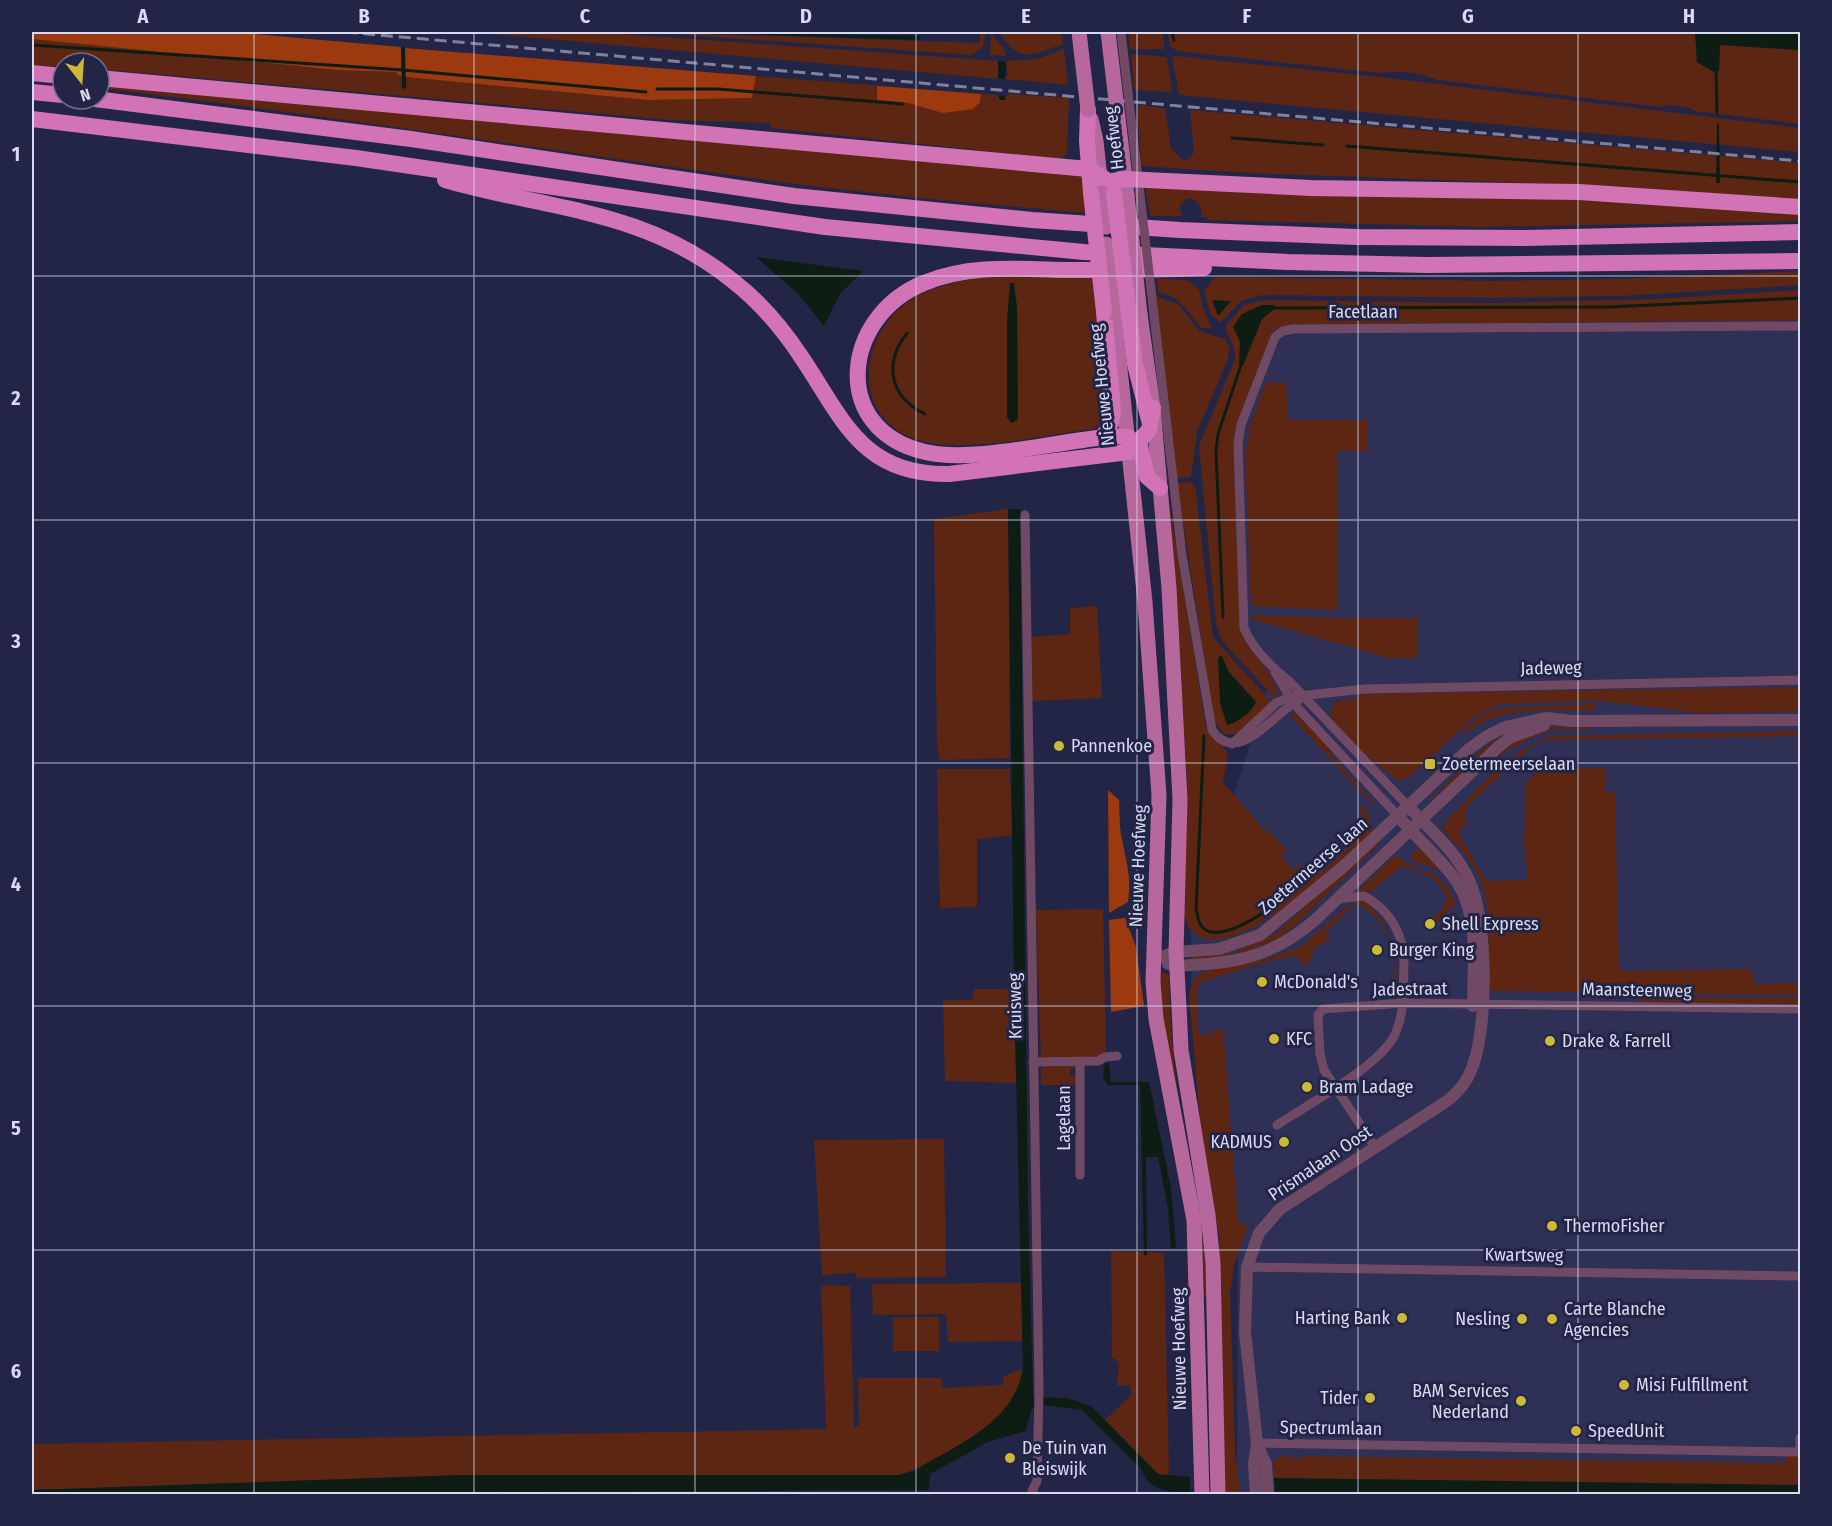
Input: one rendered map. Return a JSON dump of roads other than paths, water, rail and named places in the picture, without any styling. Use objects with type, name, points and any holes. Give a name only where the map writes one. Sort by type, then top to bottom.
[{"type":"highway","points":[[32,73],[51,75]]},
{"type":"highway","points":[[111,79],[858,146],[1065,168],[1112,186],[1559,191],[1800,207]]},
{"type":"highway","points":[[32,92],[51,94]]},
{"type":"highway","points":[[111,101],[402,138],[794,196],[1032,220],[1180,230],[1357,237],[1525,238],[1800,232]]},
{"type":"highway","points":[[1088,110],[1088,149],[1112,186],[1135,364],[1140,440],[1157,480]]},
{"type":"highway","points":[[32,119],[386,163],[707,211],[869,232],[1084,252],[1288,262],[1526,265],[1800,261]]},
{"type":"highway","points":[[1065,168],[1088,149]]},
{"type":"highway","points":[[386,163],[476,189],[612,217],[654,232],[692,252],[734,281],[766,312],[801,356],[846,427],[867,448],[901,467],[928,473],[959,473],[1140,440]]},
{"type":"highway","points":[[1102,438],[1111,423],[1128,313],[1112,186]]},
{"type":"highway","points":[[1140,440],[1102,438],[962,454],[932,453],[908,446],[880,428],[864,403],[858,366],[866,333],[881,312],[907,291],[930,280],[962,272],[1021,267],[1172,270],[1288,262]]},
{"type":"highway","points":[[1140,440],[1153,408]]},
{"type":"main road","name":"Hoefweg","points":[[1079,32],[1088,110]]},
{"type":"main road","name":"Hoefweg","points":[[1106,238],[1112,186],[1128,152],[1108,32]]},
{"type":"main road","name":"Hoefweg","points":[[1112,186],[1139,240]]},
{"type":"main road","name":"Nieuwe Hoefweg","points":[[1106,238],[1153,408]]},
{"type":"main road","name":"Nieuwe Hoefweg","points":[[1139,240],[1128,313],[1140,440]]},
{"type":"main road","name":"Nieuwe Hoefweg","points":[[1202,1494],[1194,1220],[1161,1053],[1154,1000],[1153,960],[1160,795],[1134,496],[1157,480],[1169,588],[1180,792],[1176,959],[1181,1050],[1209,1215],[1213,1263],[1218,1494]]},
{"type":"street","name":"Hoefweg","points":[[1121,32],[1128,152]]},
{"type":"street","name":"Nieuwe Hoefweg","points":[[1128,313],[1157,480],[1207,712],[1216,735],[1232,744],[1250,740],[1292,700]]},
{"type":"street","name":"Facetlaan","points":[[1398,816],[1292,700],[1272,668],[1249,640],[1244,628],[1237,455],[1241,425],[1269,350],[1279,333],[1299,329],[1800,326]]},
{"type":"street","name":"Kruisweg","points":[[1026,515],[1039,1391],[1037,1481],[1031,1493]]},
{"type":"street","name":"Facetlaan","points":[[1272,668],[1304,696],[1408,806]]},
{"type":"street","name":"Jadeweg","points":[[1304,696],[1365,689],[1800,680]]},
{"type":"street","points":[[1292,700],[1304,696]]},
{"type":"street","name":"Zoetermeerse laan","points":[[1176,959],[1219,949],[1260,935],[1342,867],[1487,736],[1505,728],[1546,718],[1572,721],[1800,720]]},
{"type":"street","name":"Zoetermeerse laan","points":[[1153,960],[1255,957],[1286,943],[1511,737],[1538,727],[1572,721]]},
{"type":"street","name":"Prismalaan Oost","points":[[1256,1494],[1254,1464],[1257,1443],[1245,1332],[1247,1267],[1258,1233],[1280,1209],[1457,1093],[1471,1071],[1476,1055],[1482,935],[1474,893],[1457,860],[1408,806]]},
{"type":"street","name":"Prismalaan Oost","points":[[1398,816],[1447,869],[1465,898],[1473,935],[1477,1005]]},
{"type":"street","points":[[1277,1125],[1377,1058],[1396,1034],[1403,1003],[1404,954],[1400,936],[1390,916],[1364,896],[1336,899]]},
{"type":"street","name":"Jadestraat","points":[[1336,1086],[1322,1061],[1318,1015],[1320,1011],[1403,1003],[1477,1005]]},
{"type":"street","name":"Maansteenweg","points":[[1477,1005],[1800,1009]]},
{"type":"street","name":"Lagelaan","points":[[1033,1062],[1098,1061],[1105,1057],[1117,1056]]},
{"type":"street","name":"Lagelaan","points":[[1080,1061],[1080,1175]]},
{"type":"street","points":[[1336,1086],[1375,1148]]},
{"type":"street","name":"Kwartsweg","points":[[1247,1267],[1800,1276]]},
{"type":"street","points":[[1800,1438],[1800,1452]]},
{"type":"street","name":"Prismalaan Oost","points":[[1257,1443],[1266,1464],[1268,1494]]},
{"type":"street","name":"Spectrumlaan","points":[[1257,1443],[1800,1452]]},
{"type":"waterway","points":[[1172,32],[1174,40]]},
{"type":"waterway","points":[[32,45],[403,70],[646,92]]},
{"type":"waterway","points":[[1716,69],[1717,113]]},
{"type":"waterway","points":[[657,89],[718,89],[903,104]]},
{"type":"waterway","points":[[1232,138],[1323,145]]},
{"type":"waterway","points":[[1347,146],[1800,182]]},
{"type":"waterway","points":[[1272,308],[1609,307],[1800,298]]},
{"type":"waterway","points":[[907,333],[895,356],[894,379],[904,399],[925,414]]},
{"type":"waterway","points":[[1223,617],[1216,451],[1218,434],[1242,362]]},
{"type":"waterway","points":[[1204,736],[1196,909],[1201,926],[1206,930],[1216,932],[1244,924],[1274,906],[1308,880]]},
{"type":"railway","points":[[345,32],[1800,161]]},
{"type":"place","name":"Pannenkoe","points":[[1059,746]]},
{"type":"place","name":"Zoetermeerselaan","points":[[1430,764]]},
{"type":"place","name":"Shell Express","points":[[1430,924]]},
{"type":"place","name":"Burger King","points":[[1377,950]]},
{"type":"place","name":"McDonald's","points":[[1262,982]]},
{"type":"place","name":"KFC","points":[[1274,1039]]},
{"type":"place","name":"Drake & Farrell","points":[[1550,1041]]},
{"type":"place","name":"Bram Ladage","points":[[1307,1087]]},
{"type":"place","name":"KADMUS","points":[[1284,1142]]},
{"type":"place","name":"ThermoFisher","points":[[1552,1226]]},
{"type":"place","name":"Harting Bank","points":[[1402,1318]]},
{"type":"place","name":"Nesling","points":[[1522,1319]]},
{"type":"place","name":"Carte Blanche Agencies","points":[[1552,1319]]},
{"type":"place","name":"Misi Fulfillment","points":[[1624,1385]]},
{"type":"place","name":"Tider","points":[[1370,1398]]},
{"type":"place","name":"BAM Services Nederland","points":[[1521,1401]]},
{"type":"place","name":"SpeedUnit","points":[[1576,1431]]},
{"type":"place","name":"De Tuin van Bleiswijk","points":[[1010,1458]]}]
